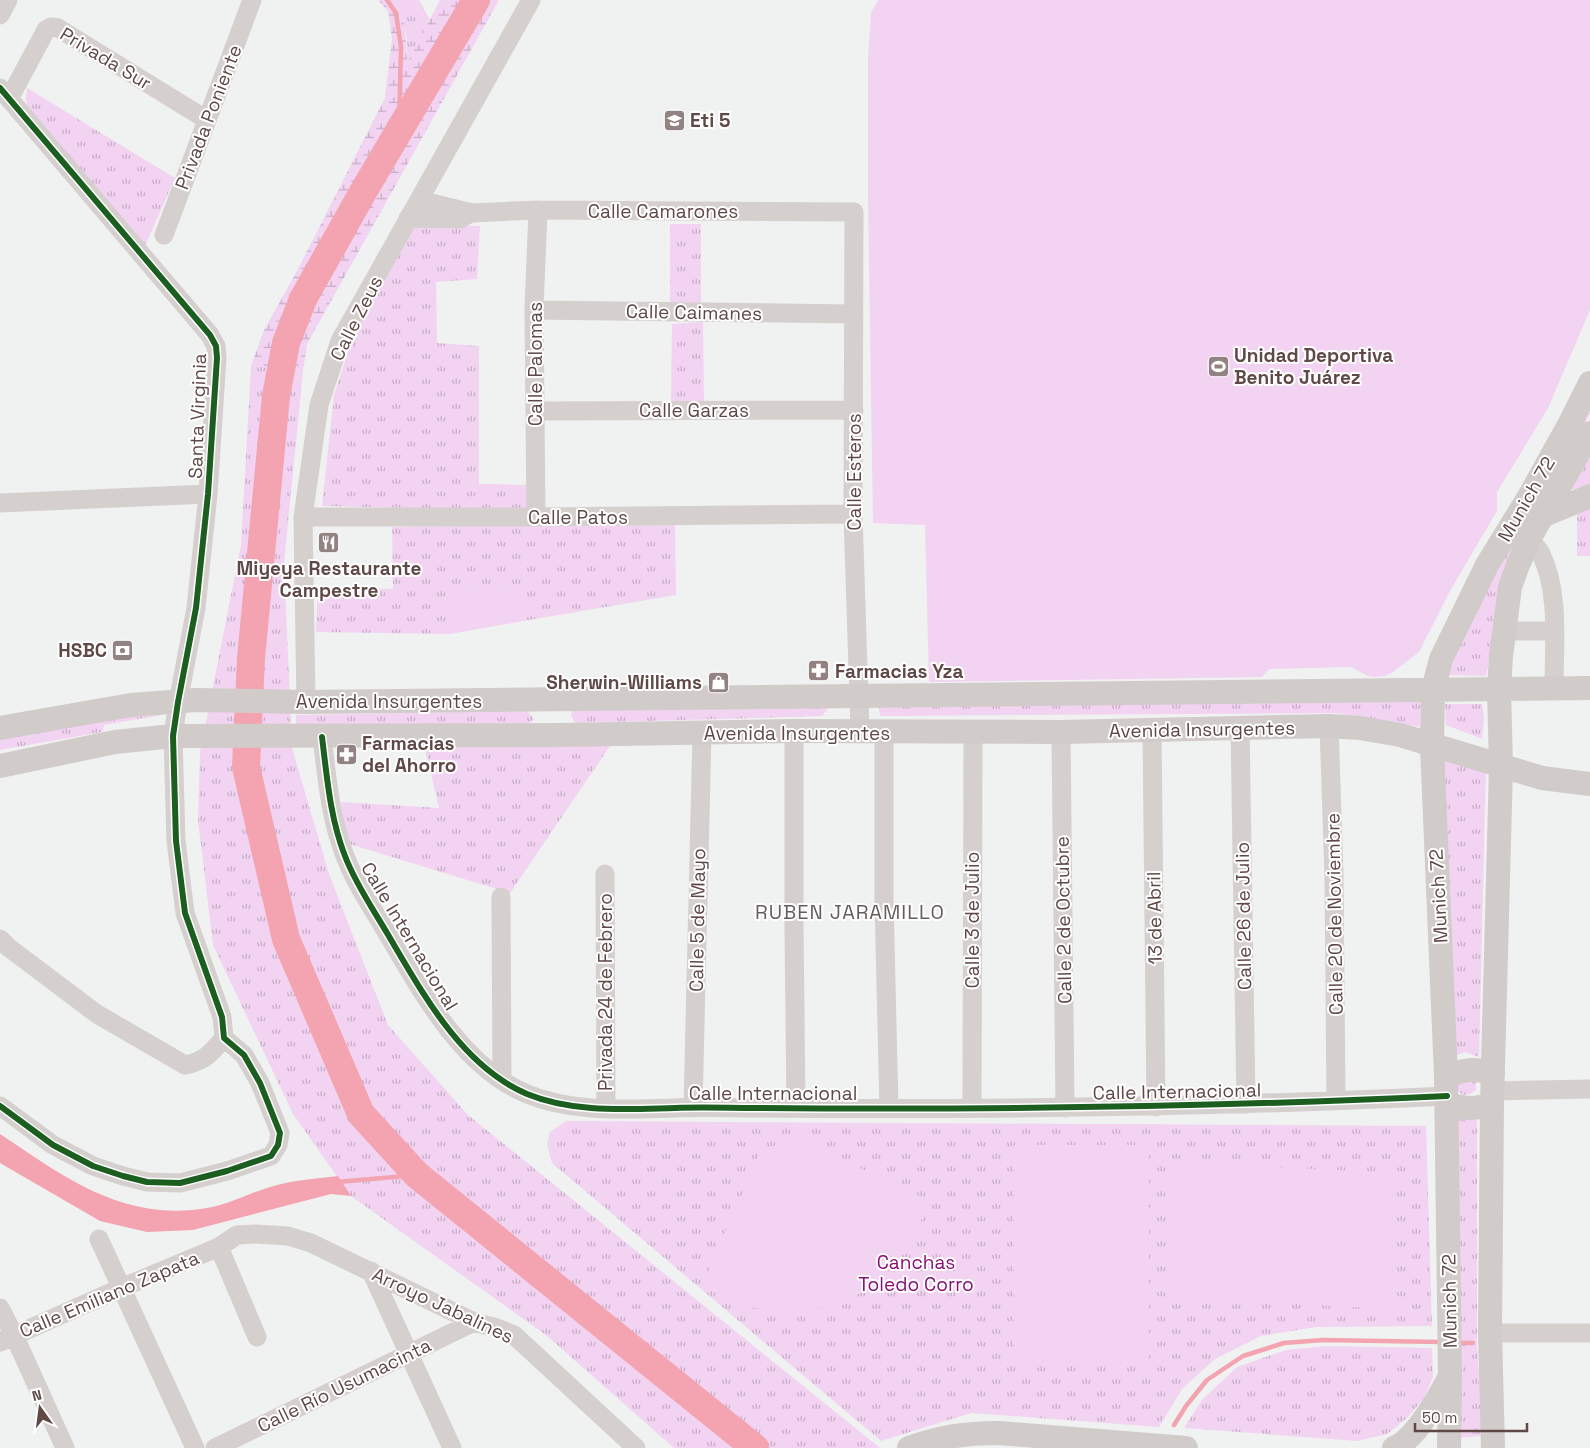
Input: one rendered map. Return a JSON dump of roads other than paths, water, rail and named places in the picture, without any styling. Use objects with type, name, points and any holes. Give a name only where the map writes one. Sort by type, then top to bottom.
[{"type":"main road","name":"Munich 72","points":[[1449,1448],[1447,1092],[1432,746],[1433,690],[1441,659],[1487,565],[1530,494],[1590,383]]},
{"type":"main road","name":"Munich 72","points":[[1493,1448],[1490,1333],[1492,1089],[1501,767],[1499,689],[1504,632],[1510,587],[1529,539],[1590,434]]},
{"type":"main road","points":[[1542,516],[1590,496]]},
{"type":"main road","name":"Avenida Insurgentes","points":[[0,728],[131,704],[187,701],[306,702],[1590,688]]},
{"type":"main road","points":[[559,699],[560,735]]},
{"type":"main road","name":"Avenida Insurgentes","points":[[0,766],[115,742],[184,735],[560,735],[860,731],[1062,732],[1329,726],[1384,732],[1542,778],[1590,784]]},
{"type":"main road","points":[[1470,1069],[1481,1069],[1492,1089],[1483,1107],[1469,1109],[1459,1108],[1447,1092],[1470,1069]]},
{"type":"main road","points":[[1394,1448],[1428,1414],[1450,1376]]},
{"type":"main road","points":[[909,1448],[937,1438],[974,1433],[999,1433],[1186,1448]]},
{"type":"street","points":[[0,15],[8,0]]},
{"type":"street","name":"Calle Zeus","points":[[306,702],[303,517],[319,405],[326,381],[340,341],[531,0]]},
{"type":"street","name":"Privada Poniente","points":[[164,235],[249,1]]},
{"type":"street","name":"Privada Sur","points":[[5,93],[46,30],[51,27],[58,28],[207,120]]},
{"type":"street","name":"Santa Virginia","points":[[5,93],[210,335],[216,346],[217,358],[208,494],[187,701],[176,841],[185,913],[222,1017],[224,1038]]},
{"type":"street","name":"Calle Camarones","points":[[419,200],[472,213],[538,210],[854,212]]},
{"type":"street","name":"Calle Palomas","points":[[536,517],[534,310],[538,210]]},
{"type":"street","name":"Calle Esteros","points":[[854,212],[854,514],[860,731]]},
{"type":"street","name":"Calle Camarones","points":[[408,218],[460,219],[472,213]]},
{"type":"street","name":"Calle Caimanes","points":[[534,310],[854,314]]},
{"type":"street","name":"Calle Garzas","points":[[535,411],[854,410]]},
{"type":"street","points":[[0,503],[208,494]]},
{"type":"street","name":"Calle Patos","points":[[303,517],[854,514]]},
{"type":"street","points":[[1529,539],[1540,552],[1550,579],[1553,595],[1554,688]]},
{"type":"street","points":[[1504,632],[1554,632]]},
{"type":"street","name":"Calle 20 de Noviembre","points":[[1329,726],[1334,875],[1336,1101]]},
{"type":"street","name":"Calle 26 de Julio","points":[[1240,728],[1246,1104]]},
{"type":"street","name":"13 de Abril","points":[[1152,730],[1156,1107]]},
{"type":"street","points":[[794,732],[796,1108]]},
{"type":"street","points":[[884,732],[884,901],[889,1108]]},
{"type":"street","name":"Calle 3 de Julio","points":[[972,732],[972,1108]]},
{"type":"street","name":"Calle 2 de Octubre","points":[[1062,732],[1065,1108]]},
{"type":"street","name":"Calle 5 de Mayo","points":[[693,1108],[702,733]]},
{"type":"street","name":"Calle Internacional","points":[[312,736],[346,857],[426,998],[448,1028],[473,1056],[502,1080],[527,1094],[560,1104],[606,1109],[1156,1107],[1336,1101],[1447,1092]]},
{"type":"street","name":"Privada 24 de Febrero","points":[[605,874],[606,1109]]},
{"type":"street","points":[[501,897],[502,1080]]},
{"type":"street","points":[[0,939],[8,948],[97,1014],[185,1065],[198,1063],[213,1051],[224,1038],[244,1055],[260,1083],[280,1133],[278,1146],[271,1156],[227,1171],[180,1183],[147,1182],[93,1166],[54,1145],[0,1106]]},
{"type":"street","points":[[1492,1089],[1590,1089]]},
{"type":"street","name":"Arroyo Jabalines","points":[[219,1248],[237,1235],[288,1236],[310,1243],[474,1322],[514,1335],[636,1448]]},
{"type":"street","points":[[99,1239],[195,1448]]},
{"type":"street","points":[[219,1248],[257,1337]]},
{"type":"street","name":"Calle Emiliano Zapata","points":[[7,1338],[219,1248]]},
{"type":"street","points":[[371,1272],[452,1448]]},
{"type":"street","points":[[0,1308],[7,1338],[65,1448]]},
{"type":"street","name":"Calle Río Usumacinta","points":[[215,1448],[474,1322]]},
{"type":"street","points":[[1490,1333],[1590,1333]]},
{"type":"waterway","points":[[387,0],[396,13],[401,47],[399,131]]},
{"type":"waterway","points":[[476,0],[363,192],[303,299],[286,343],[276,396],[251,658],[246,767],[286,939],[361,1114],[417,1175],[755,1448]]},
{"type":"waterway","points":[[337,1182],[417,1175]]},
{"type":"waterway","points":[[1174,1425],[1186,1406],[1207,1380],[1243,1356],[1284,1343],[1323,1340],[1441,1342]]},
{"type":"waterway","points":[[1459,1343],[1473,1343]]},
{"type":"place","name":"Eti 5","points":[[674,120]]},
{"type":"place","name":"Unidad Deportiva Benito Juárez","points":[[1218,366]]},
{"type":"place","name":"Miyeya Restaurante Campestre","points":[[329,542]]},
{"type":"place","name":"HSBC","points":[[123,650]]},
{"type":"place","name":"Farmacias Yza","points":[[819,671]]},
{"type":"place","name":"Sherwin-Williams","points":[[718,682]]},
{"type":"place","name":"Farmacias del Ahorro","points":[[346,754]]},
{"type":"district","name":"RUBEN JARAMILLO","points":[[850,912]]},
{"type":"park label","name":"Canchas Toledo Corro","points":[[916,1273]]}]
